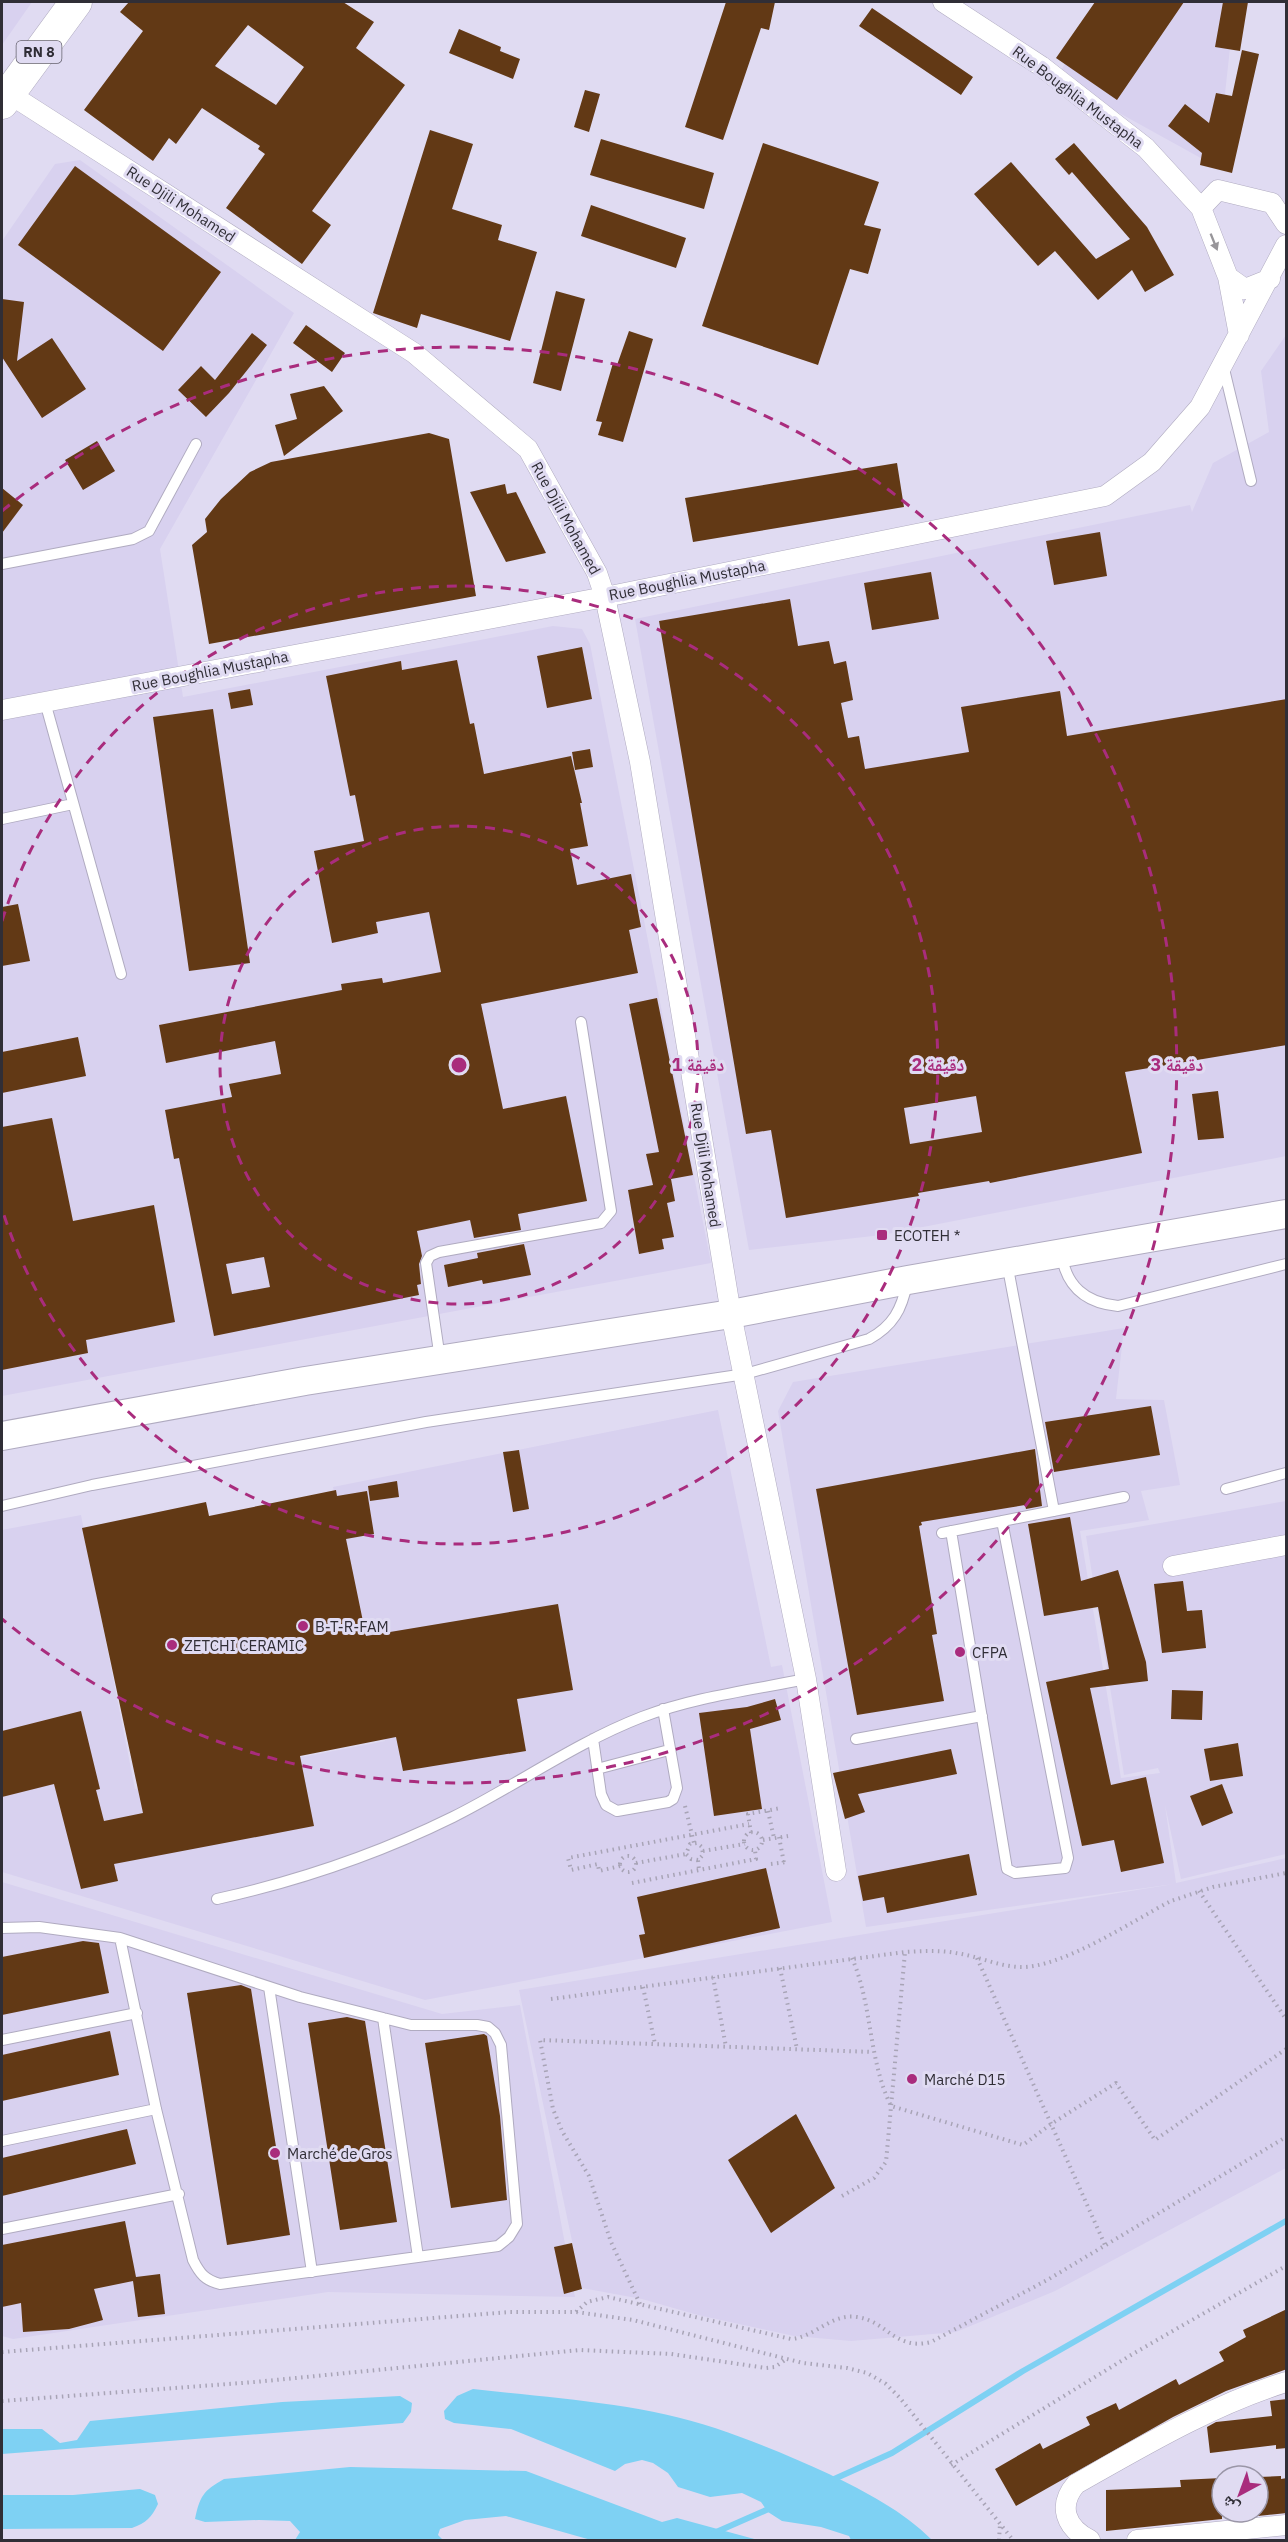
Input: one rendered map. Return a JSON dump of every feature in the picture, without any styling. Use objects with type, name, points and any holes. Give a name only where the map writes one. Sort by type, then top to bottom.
[{"type":"main road","name":"RN 8","points":[[5,98],[76,2]]},
{"type":"main road","points":[[2,1436],[305,1380],[731,1314],[908,1280],[1287,1214]]},
{"type":"street","name":"Rue Boughlia Mustapha","points":[[2,710],[605,597],[1105,496],[1152,462],[1200,407],[1239,335],[1228,277],[1201,208],[1146,148],[1041,66],[943,2]]},
{"type":"street","name":"Rue Djili Mohamed","points":[[5,98],[414,353],[528,449],[597,573],[605,597],[640,762],[731,1314],[806,1679],[836,1870]]},
{"type":"street","points":[[1176,180],[1279,203],[1287,224]]},
{"type":"street","points":[[1201,208],[1218,190]]},
{"type":"street","points":[[1239,335],[1287,245]]},
{"type":"street","points":[[1228,277],[1245,289],[1270,279]]},
{"type":"street","points":[[1173,1566],[1287,1545]]},
{"type":"street","points":[[1090,2541],[1074,2530],[1065,2512],[1069,2492],[1076,2484],[1209,2412],[1287,2382]]},
{"type":"street","points":[[1137,2541],[1287,2524]]},
{"type":"lane","points":[[1223,365],[1251,481]]},
{"type":"lane","points":[[2,564],[133,539],[149,531],[196,444]]},
{"type":"lane","points":[[45,702],[121,974]]},
{"type":"lane","points":[[2,819],[73,804]]},
{"type":"lane","points":[[440,1359],[426,1263],[430,1256],[439,1252],[601,1223],[611,1211],[581,1022]]},
{"type":"lane","points":[[1061,1253],[1066,1274],[1078,1292],[1104,1305],[1118,1306],[1287,1264]]},
{"type":"lane","points":[[1007,1263],[1054,1511]]},
{"type":"lane","points":[[2,1506],[92,1485],[426,1422],[744,1374],[868,1339],[879,1333],[888,1326],[902,1307],[908,1280]]},
{"type":"lane","points":[[1226,1489],[1287,1473]]},
{"type":"lane","points":[[1002,1521],[1068,1858],[1065,1868],[1015,1873],[1007,1869],[982,1716],[947,1532],[1002,1521],[1054,1511],[1124,1497]]},
{"type":"lane","points":[[216,1899],[278,1886],[384,1847],[452,1817],[593,1739],[663,1709],[806,1679]]},
{"type":"lane","points":[[593,1739],[603,1800],[611,1809],[623,1810],[662,1803],[673,1798],[677,1788],[663,1709]]},
{"type":"lane","points":[[856,1739],[982,1716]]},
{"type":"lane","points":[[597,1769],[669,1750]]},
{"type":"lane","points":[[2,1928],[39,1927],[120,1938],[269,1987],[411,2025],[488,2027],[495,2033],[501,2045],[517,2224],[509,2237],[498,2246],[220,2284],[207,2280],[200,2274],[193,2260],[179,2194],[156,2109],[120,1938]]},
{"type":"lane","points":[[269,1987],[312,2272]]},
{"type":"lane","points":[[2,2040],[137,2013]]},
{"type":"lane","points":[[384,2018],[418,2257]]},
{"type":"lane","points":[[2,2141],[156,2109]]},
{"type":"lane","points":[[2,2229],[179,2194]]},
{"type":"path","points":[[676,1794],[688,1813],[694,1843]]},
{"type":"path","points":[[751,1833],[748,1814],[781,1808]]},
{"type":"path","points":[[768,1811],[785,1862],[771,1864]]},
{"type":"path","points":[[620,1866],[600,1871],[598,1864],[571,1870],[568,1858],[749,1824]]},
{"type":"path","points":[[751,1833],[758,1833],[763,1840],[760,1847],[755,1850],[750,1850],[745,1844],[746,1837],[751,1833]]},
{"type":"path","points":[[763,1840],[788,1836]]},
{"type":"path","points":[[686,1854],[687,1847],[694,1843],[700,1845],[703,1855],[698,1860]]},
{"type":"path","points":[[703,1851],[745,1844]]},
{"type":"path","points":[[623,1847],[626,1857]]},
{"type":"path","points":[[632,1883],[756,1859],[755,1850]]},
{"type":"path","points":[[686,1854],[691,1859],[698,1860]]},
{"type":"path","points":[[636,1863],[686,1854]]},
{"type":"path","points":[[620,1866],[622,1858],[626,1857],[632,1858],[636,1863]]},
{"type":"path","points":[[698,1860],[699,1870]]},
{"type":"path","points":[[620,1866],[622,1870],[629,1872],[633,1871],[636,1863]]},
{"type":"path","points":[[551,1999],[905,1952],[935,1951],[976,1957],[1018,1967],[1033,1967],[1050,1963],[1097,1941],[1170,1900],[1199,1891],[1287,1873]]},
{"type":"path","points":[[1199,1891],[1287,2019]]},
{"type":"path","points":[[842,2196],[874,2178],[884,2168],[905,1952]]},
{"type":"path","points":[[976,1957],[1105,2245]]},
{"type":"path","points":[[852,1958],[867,2003],[873,2052],[882,2085],[891,2106]]},
{"type":"path","points":[[780,1968],[797,2049]]},
{"type":"path","points":[[713,1977],[726,2047]]},
{"type":"path","points":[[643,1987],[655,2044]]},
{"type":"path","points":[[640,2305],[611,2242],[589,2176],[562,2131],[553,2109],[540,2040],[873,2052]]},
{"type":"path","points":[[891,2106],[1023,2145],[1116,2083],[1155,2140],[1287,2049]]},
{"type":"path","points":[[576,2312],[587,2302],[601,2297],[791,2339],[807,2337],[838,2318],[860,2317],[900,2341],[920,2344],[930,2342],[1049,2278],[1287,2138]]},
{"type":"path","points":[[951,2465],[1131,2355],[1287,2266]]},
{"type":"path","points":[[2,2352],[510,2312],[576,2312],[633,2320],[785,2359],[848,2368],[867,2373],[886,2384],[900,2398],[1013,2541]]},
{"type":"path","points":[[2,2401],[255,2382],[580,2350],[672,2354],[766,2368],[775,2367],[785,2359]]},
{"type":"path","points":[[999,2541],[1000,2523]]},
{"type":"shaded area","points":[[2,2],[32,2],[2,45]]},
{"type":"shaded area","points":[[1104,2],[1235,2],[1217,167],[1056,78]]},
{"type":"shaded area","points":[[80,160],[294,313],[160,549],[183,697],[553,626],[582,629],[590,644],[711,1263],[2,1396],[2,241],[55,164]]},
{"type":"shaded area","points":[[1286,335],[1286,1156],[882,1235],[749,1250],[635,619],[1190,505],[1192,512],[1213,463],[1269,432],[1261,371]]},
{"type":"shaded area","points":[[1124,1328],[1116,1399],[1164,1400],[1180,1485],[1141,1491],[1149,1520],[1080,1531],[1121,1778],[1160,1773],[1158,1768],[1124,1775],[1086,1536],[1286,1501],[1286,1854],[1181,1879],[1165,1805],[1176,1883],[1286,1858],[1286,2168],[1055,2291],[956,2332],[851,2341],[794,2336],[698,2315],[642,2299],[582,2288],[519,1990],[1174,1884],[866,1927],[778,1411],[793,1382]]},
{"type":"shaded area","points":[[718,1410],[771,1667],[782,1665],[832,1922],[425,2000],[2,1872],[2,1530],[81,1515],[135,1789],[385,1741],[333,1487]]},
{"type":"shaded area","name":"Marché de Gros","points":[[2,1882],[442,2014],[520,2005],[575,2297],[328,2292],[13,2339],[2,2336]]},
{"type":"water","points":[[473,2389],[627,2407],[715,2428],[787,2455],[857,2488],[909,2520],[932,2540],[851,2540],[849,2536],[821,2527],[782,2521],[768,2512],[761,2502],[742,2493],[710,2497],[678,2487],[668,2473],[653,2463],[642,2460],[625,2464],[615,2471],[511,2429],[454,2423],[445,2419],[444,2411],[457,2396]]},
{"type":"water","points":[[400,2396],[412,2403],[411,2412],[403,2423],[2,2454],[2,2429],[42,2429],[60,2443],[77,2440],[90,2421],[282,2402]]},
{"type":"water","points":[[350,2467],[526,2471],[662,2522],[677,2518],[758,2540],[591,2540],[506,2516],[465,2520],[440,2529],[438,2535],[443,2540],[295,2540],[300,2532],[290,2521],[205,2522],[195,2519],[204,2495],[211,2487],[224,2479]]},
{"type":"water","points":[[140,2489],[155,2495],[158,2504],[148,2519],[132,2528],[2,2529],[2,2495],[73,2495]]},
{"type":"building","points":[[129,2],[343,2],[374,22],[356,48],[405,85],[312,211],[331,225],[302,264],[226,208],[265,154],[258,149],[260,146],[202,108],[176,144],[169,138],[153,161],[84,110],[143,31],[120,12]],"holes":[[[248,25],[304,67],[276,105],[215,66]]]},
{"type":"building","points":[[726,2],[775,2],[769,30],[761,28],[723,140],[685,127]]},
{"type":"building","points":[[1095,2],[1184,2],[1117,100],[1056,58]]},
{"type":"building","points":[[1223,2],[1248,2],[1240,51],[1215,47]]},
{"type":"building","points":[[872,8],[973,77],[961,95],[859,26]]},
{"type":"building","points":[[459,29],[501,47],[500,51],[520,59],[513,79],[449,53]]},
{"type":"building","points":[[1242,50],[1259,54],[1232,173],[1200,165],[1202,153],[1168,126],[1185,104],[1209,123],[1216,93],[1232,96]]},
{"type":"building","points":[[585,90],[600,94],[589,132],[574,127]]},
{"type":"building","points":[[430,130],[473,144],[452,209],[502,225],[498,240],[537,252],[510,341],[421,314],[417,328],[373,313]]},
{"type":"building","points":[[601,139],[714,173],[704,209],[590,175]]},
{"type":"building","points":[[763,143],[879,182],[864,225],[881,229],[868,274],[850,269],[818,365],[702,326]]},
{"type":"building","points":[[1074,143],[1147,227],[1174,275],[1145,292],[1132,270],[1098,300],[1055,251],[1038,266],[974,194],[1011,162],[1096,259],[1130,239],[1072,172],[1069,175],[1055,159]]},
{"type":"building","points":[[75,166],[221,272],[163,351],[18,245]]},
{"type":"building","points":[[591,205],[686,238],[676,268],[581,236]]},
{"type":"building","points":[[556,291],[585,299],[561,391],[533,383]]},
{"type":"building","points":[[2,299],[24,302],[17,361],[52,338],[86,389],[42,418],[2,357]]},
{"type":"building","points":[[306,325],[345,353],[332,372],[293,343]]},
{"type":"building","points":[[629,331],[653,339],[623,442],[598,435],[602,422],[596,421],[613,363],[617,365]]},
{"type":"building","points":[[252,333],[267,345],[229,393],[206,417],[178,390],[201,366],[215,380]]},
{"type":"building","points":[[324,386],[343,411],[284,456],[275,425],[297,419],[290,394]]},
{"type":"building","points":[[429,433],[449,439],[476,596],[209,644],[192,545],[207,532],[205,519],[221,499],[250,472],[271,462]]},
{"type":"building","points":[[97,441],[115,471],[83,490],[65,460]]},
{"type":"building","points":[[897,463],[904,507],[693,542],[685,498]]},
{"type":"building","points":[[505,484],[507,494],[516,492],[546,553],[506,562],[470,492]]},
{"type":"building","points":[[2,488],[23,505],[2,533]]},
{"type":"building","points":[[1100,532],[1107,576],[1054,585],[1046,541]]},
{"type":"building","points":[[931,572],[939,619],[872,630],[864,583]]},
{"type":"building","points":[[790,599],[798,646],[829,641],[834,664],[846,661],[853,700],[841,703],[848,738],[859,736],[865,769],[969,752],[961,707],[1060,691],[1067,736],[1287,699],[1287,1045],[1125,1072],[1142,1153],[990,1183],[989,1181],[918,1193],[919,1196],[786,1218],[771,1130],[746,1134],[659,621]],"holes":[[[976,1096],[982,1132],[910,1144],[904,1108]]]},
{"type":"building","points":[[582,647],[592,699],[547,708],[537,656]]},
{"type":"building","points":[[457,660],[470,724],[474,723],[484,774],[571,756],[582,803],[580,803],[588,846],[570,849],[577,885],[631,874],[641,927],[629,930],[638,973],[481,1004],[503,1109],[566,1096],[587,1201],[518,1214],[521,1230],[474,1238],[470,1220],[417,1231],[422,1256],[419,1264],[421,1284],[417,1285],[419,1295],[214,1336],[179,1158],[174,1159],[165,1110],[232,1097],[229,1084],[281,1074],[275,1041],[166,1063],[159,1025],[342,990],[341,984],[382,978],[383,983],[441,972],[429,912],[376,922],[378,933],[332,943],[314,851],[364,841],[355,795],[350,796],[326,676],[401,661],[402,670]],"holes":[[[264,1257],[270,1287],[232,1294],[226,1264]]]},
{"type":"building","points":[[250,689],[253,705],[231,709],[228,693]]},
{"type":"building","points":[[213,709],[250,963],[189,971],[153,717]]},
{"type":"building","points":[[590,749],[593,767],[575,770],[572,752]]},
{"type":"building","points":[[18,904],[30,961],[2,966],[2,907]]},
{"type":"building","points":[[657,998],[693,1175],[671,1179],[675,1201],[667,1203],[674,1237],[662,1239],[664,1249],[639,1254],[628,1190],[653,1185],[646,1154],[659,1152],[629,1004]]},
{"type":"building","points":[[78,1037],[86,1076],[2,1093],[2,1052]]},
{"type":"building","points":[[1218,1091],[1224,1138],[1198,1140],[1192,1094]]},
{"type":"building","points":[[52,1118],[73,1221],[154,1205],[175,1322],[86,1340],[88,1353],[2,1370],[2,1127]]},
{"type":"building","points":[[524,1244],[531,1275],[483,1284],[482,1280],[448,1287],[444,1265],[478,1258],[477,1253]]},
{"type":"building","points":[[1151,1406],[1160,1455],[1054,1472],[1045,1422]]},
{"type":"building","points":[[1035,1449],[1042,1506],[1026,1509],[1025,1505],[921,1522],[922,1525],[919,1526],[937,1634],[932,1635],[944,1701],[857,1715],[816,1489]]},
{"type":"building","points":[[519,1450],[529,1509],[513,1512],[503,1452]]},
{"type":"building","points":[[397,1481],[399,1497],[370,1501],[368,1486]]},
{"type":"building","points":[[336,1490],[337,1496],[367,1491],[374,1534],[346,1539],[366,1636],[558,1604],[573,1690],[517,1699],[526,1751],[403,1771],[396,1737],[300,1756],[314,1826],[114,1864],[118,1881],[81,1889],[54,1784],[2,1797],[2,1731],[81,1711],[100,1789],[96,1790],[104,1821],[143,1813],[82,1528],[206,1502],[209,1516]]},
{"type":"building","points":[[1070,1517],[1081,1581],[1118,1570],[1146,1662],[1148,1681],[1090,1688],[1111,1785],[1146,1777],[1164,1863],[1121,1872],[1114,1840],[1082,1846],[1046,1682],[1109,1669],[1098,1607],[1044,1616],[1028,1524]]},
{"type":"building","points":[[1183,1581],[1187,1611],[1202,1610],[1206,1648],[1162,1653],[1154,1584]]},
{"type":"building","points":[[1172,1690],[1203,1691],[1202,1720],[1171,1719]]},
{"type":"building","points":[[775,1699],[781,1720],[750,1729],[762,1809],[714,1816],[699,1713],[747,1707]]},
{"type":"building","points":[[1238,1743],[1243,1776],[1210,1781],[1204,1749]]},
{"type":"building","points":[[951,1749],[957,1774],[858,1794],[865,1812],[845,1819],[833,1773]]},
{"type":"building","points":[[1222,1784],[1233,1813],[1202,1826],[1190,1796]]},
{"type":"building","points":[[969,1854],[977,1895],[887,1913],[884,1897],[863,1901],[858,1876]]},
{"type":"building","points":[[766,1868],[780,1928],[644,1958],[639,1935],[645,1934],[637,1897]]},
{"type":"building","points":[[83,1941],[99,1943],[109,1993],[2,2015],[2,1957]]},
{"type":"building","points":[[241,1985],[251,1989],[290,2235],[227,2245],[187,1993]]},
{"type":"building","points":[[347,2017],[365,2021],[397,2222],[340,2230],[308,2023]]},
{"type":"building","points":[[110,2031],[119,2075],[2,2101],[2,2055]]},
{"type":"building","points":[[484,2034],[487,2036],[500,2116],[507,2200],[451,2208],[425,2043]]},
{"type":"building","points":[[796,2114],[835,2188],[771,2233],[728,2160]]},
{"type":"building","points":[[127,2129],[136,2164],[2,2196],[2,2158]]},
{"type":"building","points":[[125,2221],[136,2277],[160,2274],[165,2314],[138,2317],[133,2281],[94,2289],[103,2320],[69,2329],[23,2332],[21,2303],[2,2307],[2,2245]]},
{"type":"building","points":[[572,2243],[582,2289],[564,2294],[554,2247]]},
{"type":"building","points":[[1287,2309],[1287,2369],[1226,2391],[1173,2417],[1016,2506],[995,2469],[1040,2443],[1043,2449],[1090,2425],[1086,2417],[1116,2403],[1119,2410],[1176,2379],[1179,2385],[1224,2361],[1219,2352],[1246,2337],[1243,2330]]},
{"type":"building","points":[[1287,2399],[1287,2448],[1276,2449],[1276,2445],[1210,2453],[1207,2427],[1216,2422],[1272,2416],[1270,2401]]},
{"type":"building","points":[[1270,2476],[1287,2478],[1287,2513],[1270,2515]]},
{"type":"building","points":[[1210,2479],[1210,2520],[1106,2531],[1106,2490],[1181,2487],[1180,2480]]},
{"type":"waterway","points":[[832,2480],[892,2453],[1023,2371],[1286,2221]]},
{"type":"waterway","points":[[714,2533],[773,2507]]},
{"type":"place","name":"ECOTEH *","points":[[882,1235]]},
{"type":"place","name":"B-T-R-FAM","points":[[303,1626]]},
{"type":"place","name":"ZETCHI CERAMIC","points":[[172,1645]]},
{"type":"place","name":"CFPA","points":[[960,1652]]},
{"type":"place","name":"Marché D15","points":[[912,2079]]},
{"type":"place","name":"Marché de Gros","points":[[275,2153]]}]
